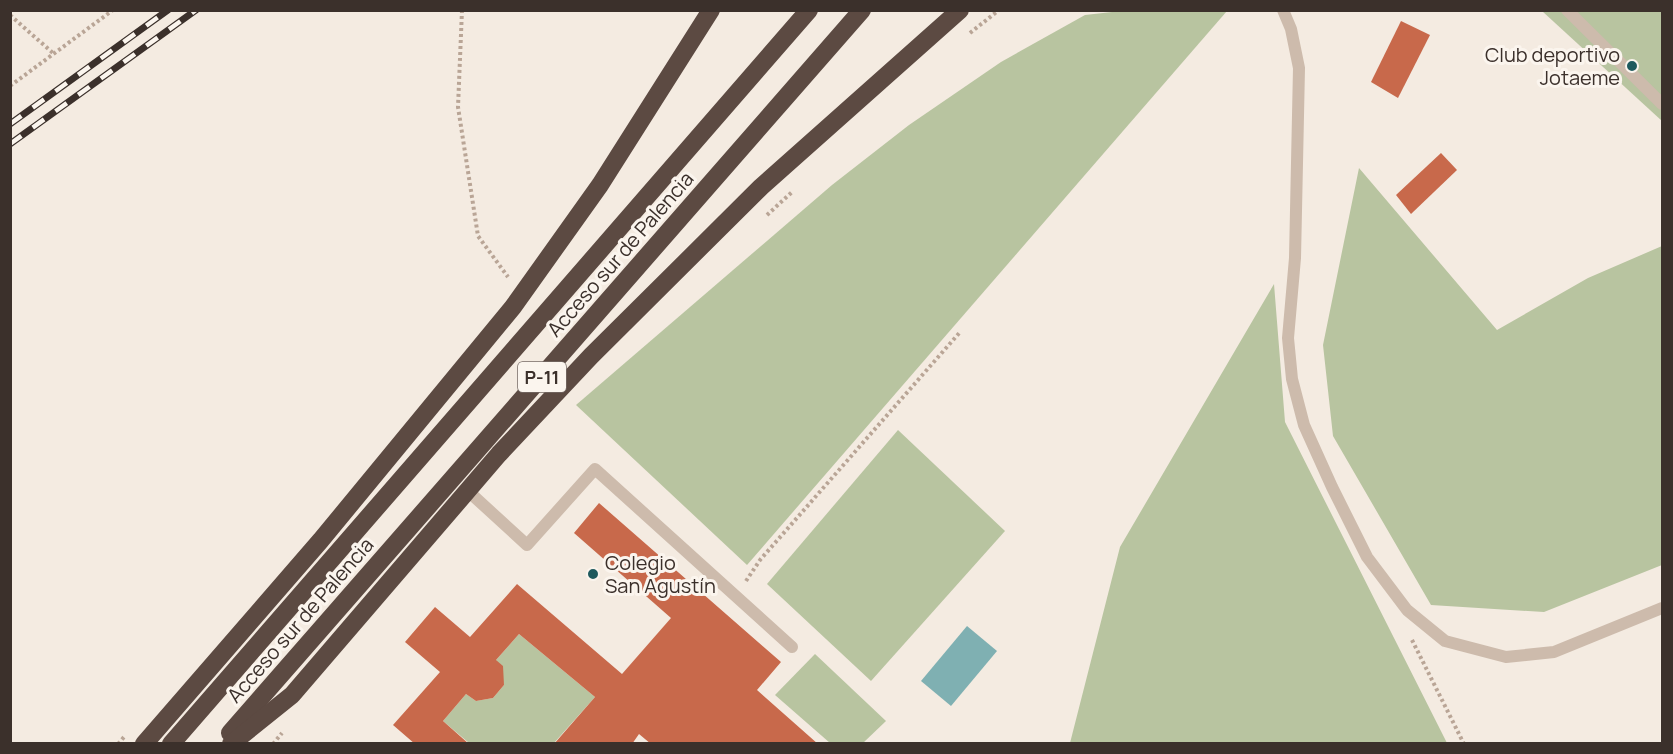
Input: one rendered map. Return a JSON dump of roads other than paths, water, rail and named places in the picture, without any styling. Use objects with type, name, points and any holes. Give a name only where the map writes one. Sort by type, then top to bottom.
[{"type":"highway","points":[[144,744],[321,540],[513,307],[600,185],[711,10]]},
{"type":"highway","name":"Acceso sur de Palencia","points":[[171,744],[809,10]]},
{"type":"highway","name":"Acceso sur de Palencia","points":[[221,744],[862,10]]},
{"type":"highway","points":[[231,744],[292,695],[499,454],[591,356],[761,187],[960,10]]},
{"type":"lane","points":[[1283,10],[1291,29],[1299,68],[1294,258],[1288,338],[1292,379],[1304,425],[1367,557],[1407,610],[1445,640],[1506,657],[1554,652],[1662,608]]},
{"type":"lane","points":[[1567,10],[1662,104]]},
{"type":"lane","points":[[468,491],[527,544],[595,469],[792,648]]},
{"type":"water","points":[[967,626],[997,651],[951,706],[921,681]]},
{"type":"railway","points":[[10,124],[168,10]]},
{"type":"railway","points":[[10,144],[196,10]]},
{"type":"place","name":"Club deportivo Jotaeme","points":[[1632,66]]},
{"type":"place","name":"Colegio San Agustín","points":[[593,574]]}]
